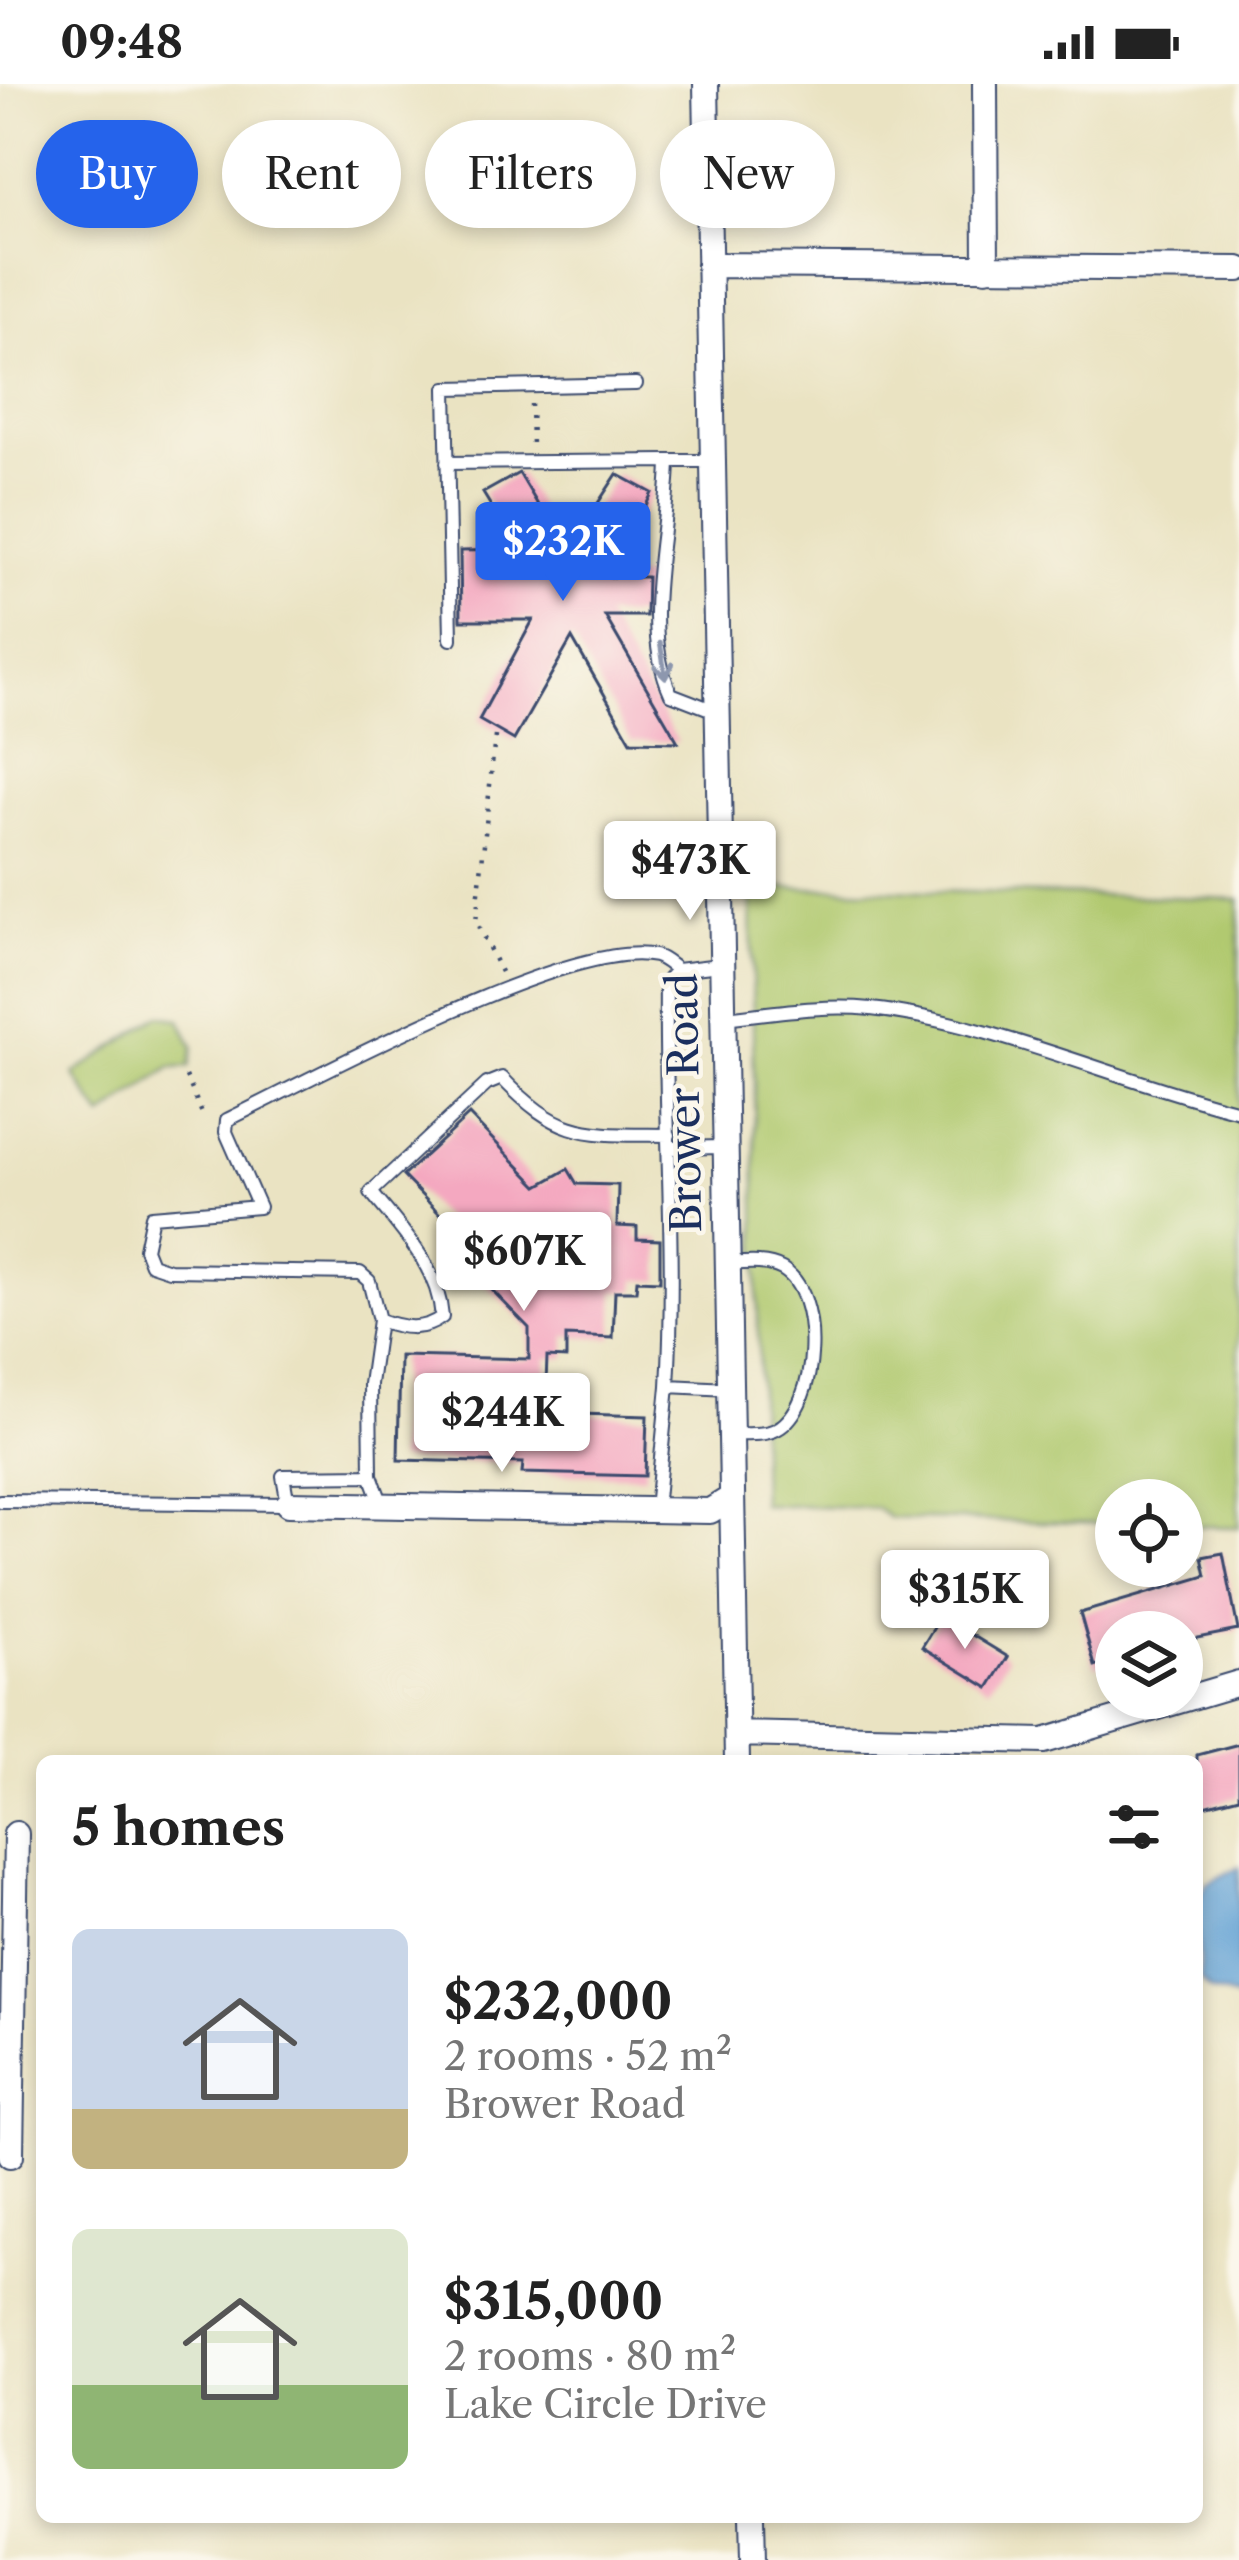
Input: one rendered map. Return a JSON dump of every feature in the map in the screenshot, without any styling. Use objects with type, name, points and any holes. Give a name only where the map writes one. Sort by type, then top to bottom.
[{"type":"street","name":"Brower Road","points":[[706,84],[737,1755]]},
{"type":"street","points":[[985,84],[986,268]]},
{"type":"street","points":[[709,265],[1239,269]]},
{"type":"street","points":[[287,1504],[710,1510],[731,1498]]},
{"type":"street","points":[[737,1734],[1034,1751],[1239,1683]]},
{"type":"street","points":[[11,2155],[20,1994],[16,1834]]},
{"type":"street","points":[[752,2523],[753,2560]]},
{"type":"lane","points":[[451,639],[446,388],[636,384]]},
{"type":"lane","points":[[669,461],[659,625],[664,679],[683,703],[716,711]]},
{"type":"lane","points":[[447,464],[711,461]]},
{"type":"lane","points":[[381,1502],[371,1474],[370,1384],[379,1320],[369,1281],[361,1273],[169,1270],[151,1264],[147,1228],[152,1216],[167,1211],[260,1207],[226,1132],[227,1120],[508,986],[632,955],[658,956],[677,970]]},
{"type":"lane","points":[[656,1509],[675,1249],[666,983],[677,970],[721,964]]},
{"type":"lane","points":[[722,1018],[830,1007],[874,1009],[1074,1060],[1239,1111]]},
{"type":"lane","points":[[379,1320],[401,1328],[431,1325],[442,1317],[440,1293],[424,1258],[371,1192],[487,1084],[502,1078],[544,1120],[568,1128],[724,1147]]},
{"type":"lane","points":[[727,1264],[765,1264],[788,1274],[808,1314],[812,1348],[806,1385],[790,1418],[764,1434],[730,1434]]},
{"type":"lane","points":[[668,1386],[729,1389]]},
{"type":"lane","points":[[0,1501],[287,1504],[283,1476],[371,1474]]},
{"type":"path","points":[[531,386],[532,463]]},
{"type":"path","points":[[495,736],[476,922],[508,986]]},
{"type":"path","points":[[186,1076],[204,1118]]},
{"type":"green space","points":[[763,887],[1239,899],[1239,1527],[1203,1526],[1203,1479],[1095,1479],[1095,1523],[889,1518],[876,1508],[761,1504],[751,897]]},
{"type":"green space","points":[[160,1015],[180,1020],[193,1047],[189,1067],[170,1068],[102,1117],[74,1074]]},
{"type":"water","points":[[1239,1867],[1239,1999],[1211,1991],[1203,1982],[1206,1884]]},
{"type":"building","points":[[519,473],[566,552],[617,474],[652,493],[611,577],[647,577],[646,616],[605,616],[678,742],[631,741],[572,638],[514,740],[479,720],[533,620],[461,620],[460,551],[518,550],[483,493]]},
{"type":"building","points":[[469,1115],[538,1186],[568,1169],[577,1184],[618,1185],[617,1226],[637,1227],[637,1239],[660,1240],[660,1281],[637,1280],[636,1291],[615,1291],[613,1338],[566,1336],[566,1358],[547,1357],[545,1413],[647,1416],[645,1476],[522,1473],[523,1463],[398,1460],[400,1356],[529,1359],[529,1328],[458,1255],[469,1244],[403,1176]]},
{"type":"building","points":[[1223,1553],[1238,1630],[1203,1637],[1203,1611],[1095,1611],[1095,1666],[1080,1613],[1169,1587],[1203,1587],[1203,1557]]},
{"type":"building","points":[[941,1616],[1008,1657],[989,1688],[922,1647]]},
{"type":"building","points":[[1239,1744],[1239,1797],[1203,1806],[1203,1755],[1197,1755]]}]
